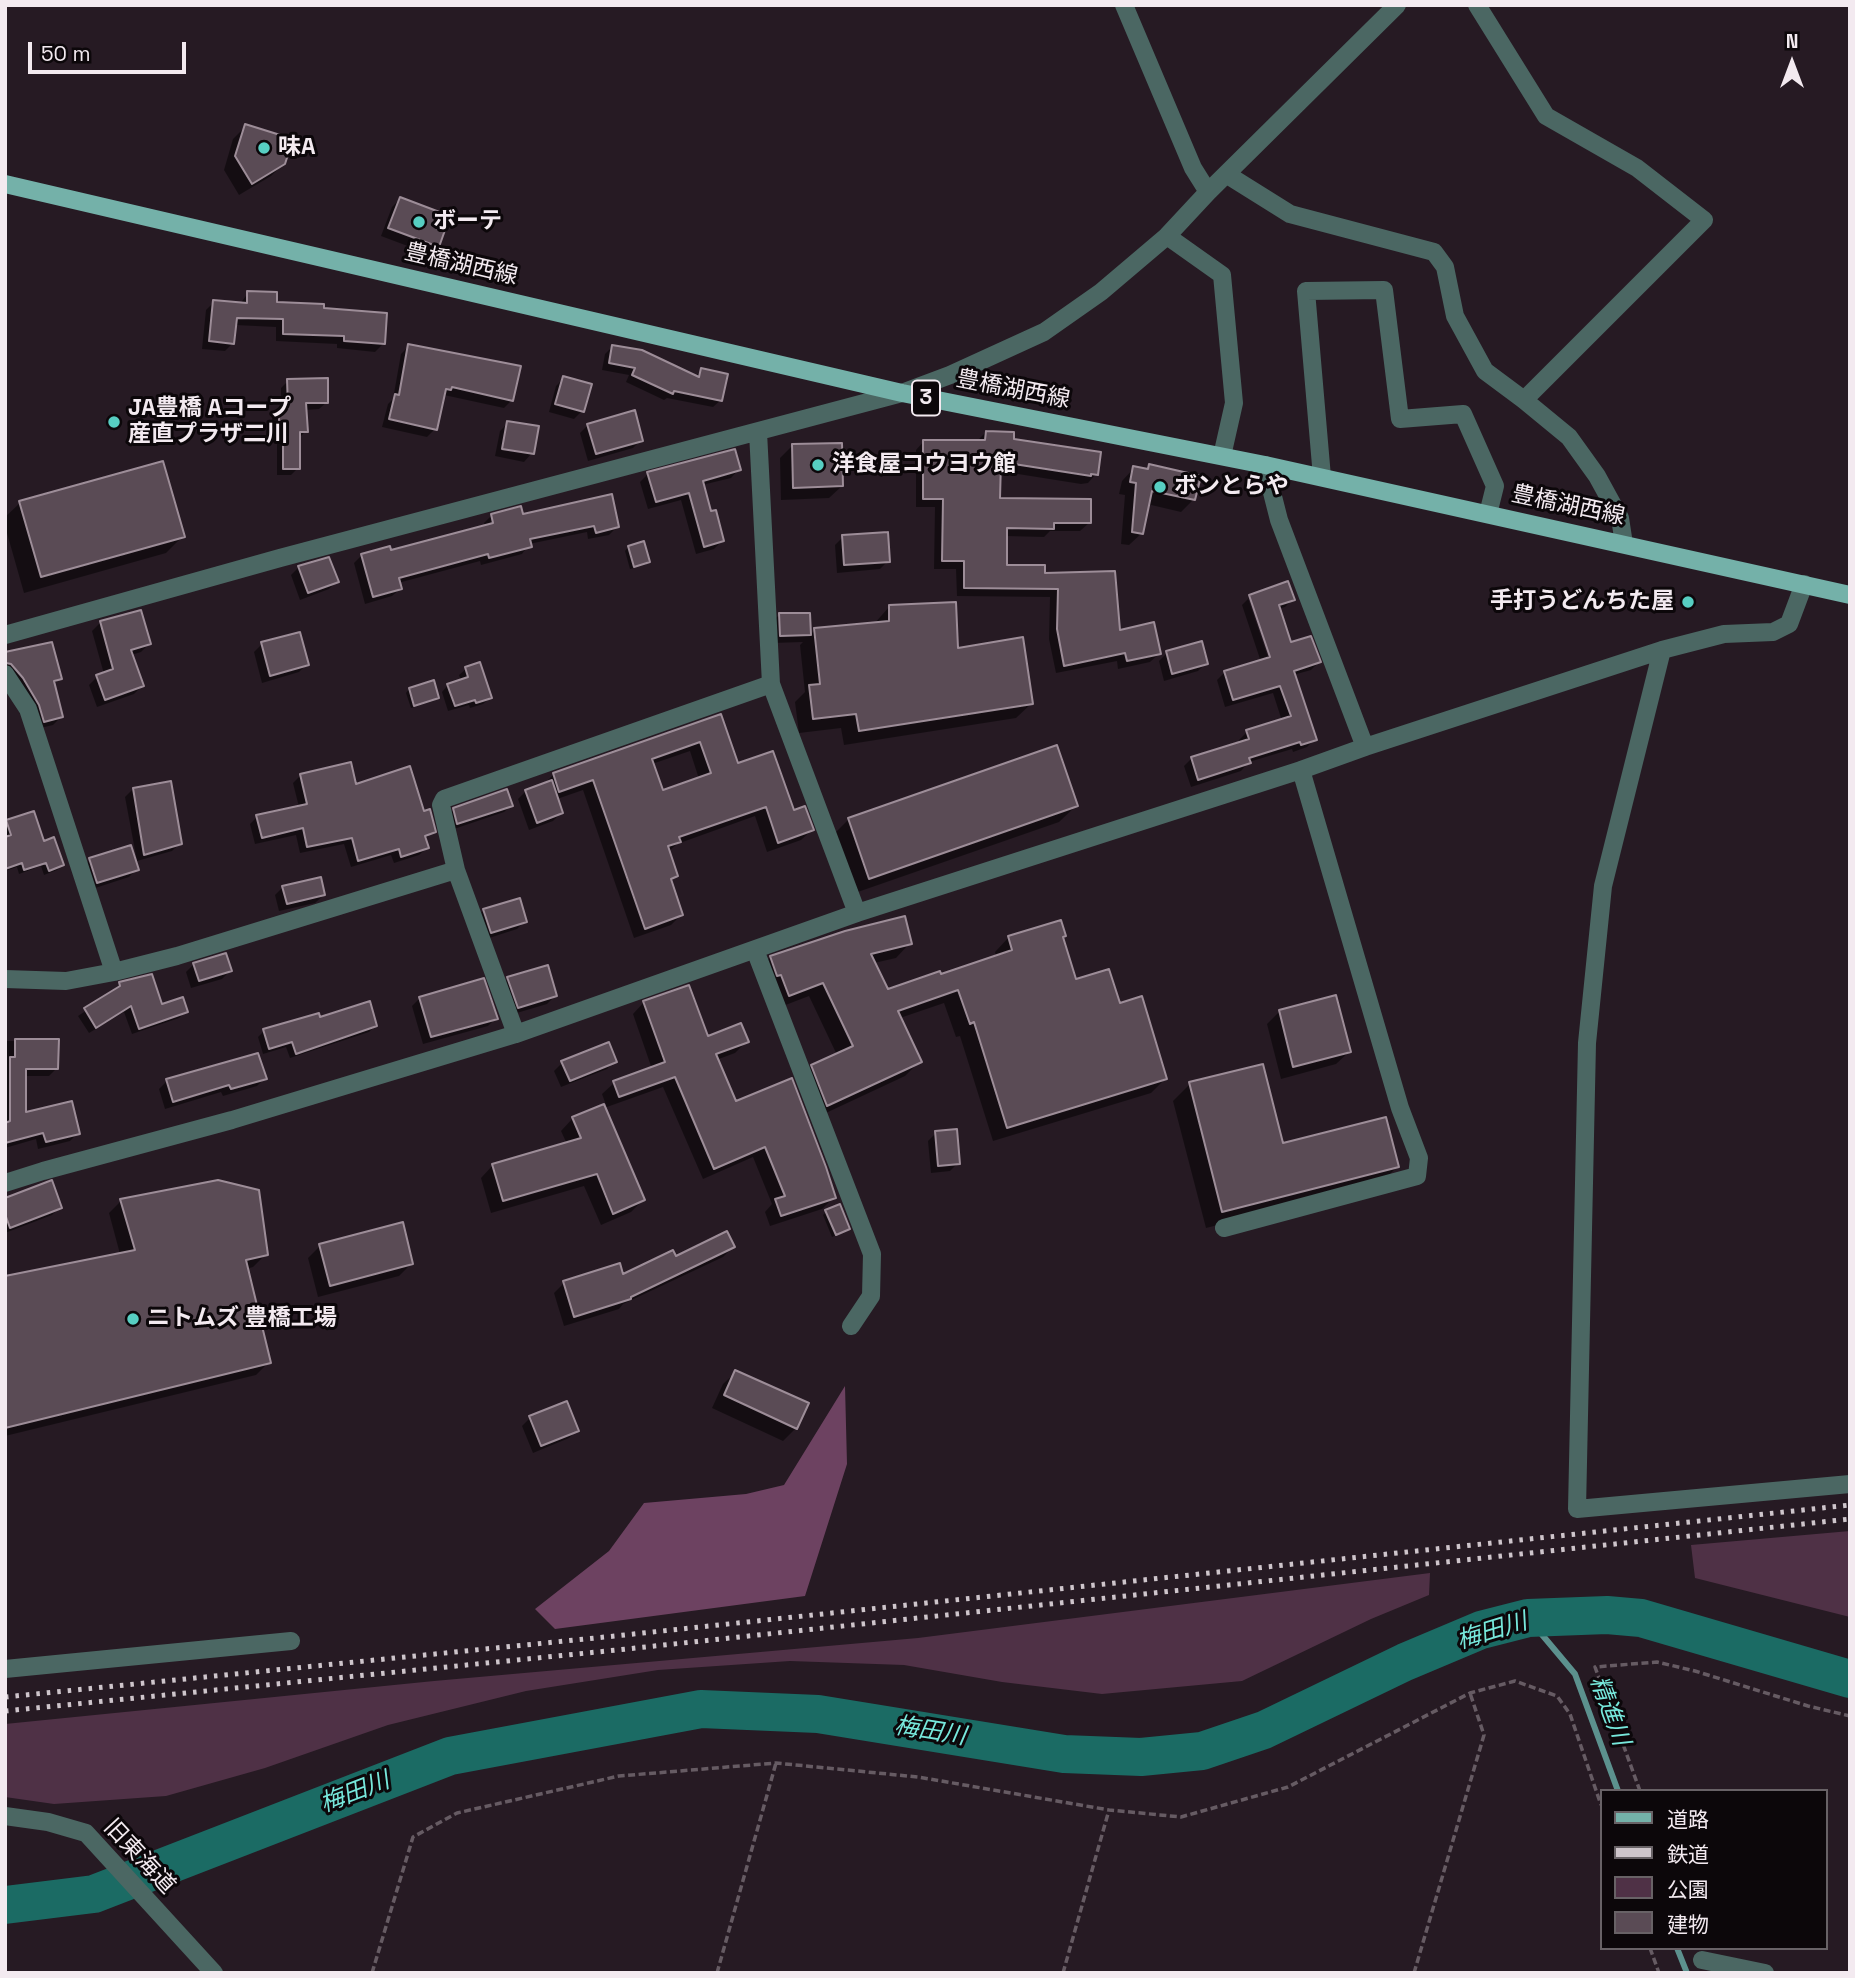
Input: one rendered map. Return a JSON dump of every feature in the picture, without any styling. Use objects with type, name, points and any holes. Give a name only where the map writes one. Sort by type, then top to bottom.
[{"type":"main road","name":"豊橋湖西線","points":[[5,184],[902,393],[1322,477],[1850,595]]},
{"type":"street","points":[[1124,5],[1193,169],[1208,192]]},
{"type":"street","points":[[5,635],[280,558],[902,393],[950,375],[1044,332],[1101,292],[1167,236],[1397,5]]},
{"type":"street","points":[[1477,5],[1546,116],[1637,169],[1704,220],[1524,400]]},
{"type":"street","points":[[1226,174],[1290,214],[1434,252],[1444,267],[1455,316],[1485,372],[1569,437],[1597,476],[1620,518],[1624,544]]},
{"type":"street","points":[[1167,236],[1222,275],[1234,404],[1222,456]]},
{"type":"street","points":[[1322,477],[1306,291],[1384,290],[1400,419],[1464,414],[1495,486],[1489,514]]},
{"type":"street","points":[[758,432],[771,684],[857,912]]},
{"type":"street","points":[[1265,465],[1279,520],[1365,747]]},
{"type":"street","points":[[5,1183],[232,1120],[516,1034],[857,912],[1301,771],[1365,747],[1661,650],[1724,634],[1773,632],[1789,624],[1804,584]]},
{"type":"street","points":[[1661,650],[1603,886],[1587,1043],[1577,1509],[1850,1484]]},
{"type":"street","points":[[5,674],[28,709],[114,972]]},
{"type":"street","points":[[516,1034],[456,870],[441,805],[444,799],[771,684]]},
{"type":"street","points":[[1224,1228],[1417,1176],[1419,1158],[1400,1108],[1301,771]]},
{"type":"street","points":[[5,979],[66,981],[114,972],[177,956],[456,870]]},
{"type":"street","points":[[755,950],[872,1254],[871,1296],[851,1326]]},
{"type":"street","points":[[5,1669],[291,1641]]},
{"type":"street","name":"旧東海道","points":[[5,1816],[48,1822],[86,1833],[214,1973]]},
{"type":"street","points":[[1707,1973],[1702,1960],[1765,1973]]},
{"type":"path","points":[[1639,1789],[1595,1667],[1657,1662],[1850,1716]]},
{"type":"path","points":[[372,1973],[413,1837],[457,1813],[619,1776],[776,1763],[918,1777],[1109,1810],[1181,1817],[1288,1787],[1469,1693],[1515,1681],[1558,1696],[1570,1714],[1600,1802]]},
{"type":"path","points":[[1415,1973],[1484,1734],[1469,1693]]},
{"type":"path","points":[[717,1973],[776,1763]]},
{"type":"path","points":[[1063,1973],[1109,1810]]},
{"type":"path","points":[[1651,1950],[1659,1973]]},
{"type":"green space","points":[[1850,1531],[1850,1617],[1695,1578],[1691,1545]]},
{"type":"green space","points":[[1430,1573],[1429,1595],[1371,1619],[1242,1681],[1102,1694],[1002,1682],[904,1665],[790,1661],[658,1670],[526,1691],[388,1725],[265,1768],[166,1796],[54,1804],[5,1797],[5,1724],[434,1681],[918,1638]]},
{"type":"shaded area","points":[[845,1386],[847,1464],[805,1596],[555,1629],[535,1609],[609,1551],[644,1503],[746,1494],[784,1485]]},
{"type":"building","name":"味A","points":[[245,124],[293,139],[285,164],[252,184],[235,156]]},
{"type":"building","name":"ボーテ","points":[[400,197],[450,216],[439,247],[388,228]]},
{"type":"building","points":[[247,291],[277,292],[277,302],[324,304],[324,308],[387,313],[385,344],[344,341],[344,336],[283,334],[283,319],[237,318],[234,344],[209,341],[213,300],[247,303]]},
{"type":"building","points":[[408,344],[521,366],[513,401],[452,387],[451,390],[446,389],[437,430],[389,419],[395,394],[399,395]]},
{"type":"building","points":[[612,345],[642,350],[699,377],[701,368],[728,374],[722,401],[674,391],[673,394],[632,375],[635,368],[609,363]]},
{"type":"building","points":[[563,376],[592,384],[584,412],[555,404]]},
{"type":"building","points":[[328,378],[328,403],[306,403],[308,432],[300,432],[300,469],[283,469],[283,433],[279,433],[279,409],[288,408],[287,379]]},
{"type":"building","points":[[635,410],[643,441],[596,454],[587,424]]},
{"type":"building","points":[[507,421],[539,426],[534,454],[502,449]]},
{"type":"building","points":[[986,431],[1014,432],[1014,439],[1101,452],[1098,475],[1091,476],[1001,462],[1000,498],[1091,499],[1091,523],[1054,523],[1054,529],[1007,528],[1007,565],[1045,565],[1045,573],[1115,571],[1120,630],[1154,622],[1161,654],[1127,661],[1125,653],[1064,666],[1057,629],[1058,589],[964,588],[964,561],[942,561],[943,499],[923,499],[923,440],[985,440]]},
{"type":"building","name":"洋食屋コウヨウ館","points":[[842,443],[843,486],[793,488],[792,444]]},
{"type":"building","points":[[735,449],[741,470],[703,481],[711,511],[716,510],[724,541],[704,547],[689,493],[656,502],[647,472]]},
{"type":"building","points":[[163,461],[185,537],[41,577],[19,501]]},
{"type":"building","points":[[1149,464],[1201,476],[1195,500],[1152,491],[1143,534],[1132,532],[1136,483],[1130,482],[1133,466],[1148,469]]},
{"type":"building","points":[[612,494],[619,527],[596,533],[594,526],[530,539],[532,547],[489,558],[488,554],[399,578],[402,589],[373,597],[361,554],[390,546],[391,550],[493,523],[491,514],[521,506],[523,514]]},
{"type":"building","points":[[888,532],[890,562],[844,565],[842,535]]},
{"type":"building","points":[[644,541],[650,562],[634,567],[628,546]]},
{"type":"building","points":[[329,557],[339,582],[308,593],[298,566]]},
{"type":"building","points":[[1288,581],[1295,600],[1279,605],[1291,642],[1311,636],[1321,662],[1294,671],[1317,740],[1301,745],[1300,742],[1249,758],[1251,763],[1198,780],[1191,757],[1249,739],[1246,730],[1291,716],[1280,686],[1233,700],[1224,671],[1270,657],[1249,595]]},
{"type":"building","points":[[956,602],[958,648],[1023,637],[1033,704],[859,731],[856,714],[813,719],[809,685],[820,684],[814,628],[889,621],[889,605]]},
{"type":"building","points":[[141,610],[151,644],[131,650],[144,686],[105,700],[96,675],[113,669],[100,621]]},
{"type":"building","points":[[779,613],[810,613],[811,635],[780,636]]},
{"type":"building","points":[[300,632],[309,665],[270,676],[261,642]]},
{"type":"building","points":[[1202,641],[1208,664],[1172,674],[1166,651]]},
{"type":"building","points":[[52,642],[62,679],[54,681],[63,717],[44,722],[39,705],[23,678],[11,664],[6,663],[5,652]]},
{"type":"building","points":[[480,662],[492,698],[455,706],[447,684],[468,677],[465,667]]},
{"type":"building","points":[[434,680],[439,698],[414,706],[409,688]]},
{"type":"building","points":[[721,714],[738,763],[773,751],[794,810],[805,806],[814,830],[778,843],[766,807],[679,837],[681,842],[668,846],[678,876],[671,879],[683,915],[645,929],[593,780],[559,792],[553,773]],"holes":[[[700,742],[711,773],[663,790],[652,759]]]},
{"type":"building","points":[[1057,745],[1078,806],[869,879],[848,818]]},
{"type":"building","points":[[351,762],[356,784],[410,766],[424,811],[430,809],[436,832],[425,836],[429,848],[401,857],[399,849],[358,861],[352,838],[307,847],[303,828],[262,838],[256,815],[307,804],[300,774]]},
{"type":"building","points":[[552,780],[563,813],[537,823],[525,790]]},
{"type":"building","points":[[171,781],[182,844],[144,855],[133,788]]},
{"type":"building","points":[[507,789],[513,806],[457,824],[453,808]]},
{"type":"building","points":[[34,811],[44,841],[54,837],[64,865],[49,871],[46,863],[24,870],[22,863],[5,869],[5,837],[11,835],[6,820]]},
{"type":"building","points":[[131,845],[139,870],[97,883],[89,858]]},
{"type":"building","points":[[321,877],[325,895],[287,904],[282,886]]},
{"type":"building","points":[[520,898],[527,922],[491,933],[483,909]]},
{"type":"building","points":[[905,916],[912,944],[871,954],[888,989],[1012,950],[1008,936],[1061,920],[1066,936],[1063,937],[1076,979],[1109,969],[1120,1003],[1142,996],[1167,1079],[1007,1128],[974,1022],[970,1024],[958,990],[898,1011],[922,1062],[827,1106],[811,1065],[853,1046],[823,983],[789,996],[781,975],[777,976],[770,956],[845,931]]},
{"type":"building","points":[[226,953],[232,971],[199,981],[193,963]]},
{"type":"building","points":[[548,965],[557,996],[518,1008],[507,977]]},
{"type":"building","points":[[152,974],[162,1004],[183,997],[188,1012],[139,1029],[131,1006],[96,1028],[84,1008],[120,986],[119,982]]},
{"type":"building","points":[[484,978],[498,1019],[431,1037],[419,997]]},
{"type":"building","points":[[689,985],[708,1036],[741,1023],[749,1042],[716,1054],[736,1101],[792,1078],[836,1198],[781,1216],[775,1199],[785,1196],[765,1147],[714,1169],[675,1077],[619,1097],[613,1081],[665,1062],[643,1001]]},
{"type":"building","points":[[1336,995],[1351,1052],[1293,1067],[1279,1010]]},
{"type":"building","points":[[370,1001],[377,1026],[296,1054],[292,1042],[269,1049],[263,1029],[319,1013],[320,1017]]},
{"type":"building","points":[[15,1039],[59,1039],[58,1069],[26,1069],[26,1112],[72,1101],[80,1134],[46,1142],[43,1133],[5,1143],[5,1123],[10,1121],[10,1057],[15,1057]]},
{"type":"building","points":[[609,1042],[617,1062],[570,1081],[561,1061]]},
{"type":"building","points":[[258,1053],[267,1079],[231,1089],[229,1085],[173,1102],[166,1079]]},
{"type":"building","points":[[1263,1064],[1283,1143],[1386,1117],[1399,1167],[1222,1212],[1189,1082]]},
{"type":"building","points":[[604,1104],[645,1200],[613,1214],[597,1174],[503,1201],[492,1164],[581,1138],[572,1117]]},
{"type":"building","points":[[957,1129],[960,1164],[938,1166],[935,1131]]},
{"type":"building","points":[[52,1180],[62,1208],[10,1228],[5,1214],[5,1198]]},
{"type":"building","name":"ニトムズ 豊橋工場","points":[[218,1180],[259,1190],[268,1255],[246,1260],[271,1363],[5,1428],[5,1276],[135,1250],[120,1199]]},
{"type":"building","points":[[840,1204],[850,1229],[836,1235],[825,1210]]},
{"type":"building","points":[[403,1222],[413,1264],[330,1286],[319,1244]]},
{"type":"building","points":[[727,1231],[735,1247],[631,1299],[574,1317],[563,1281],[620,1263],[623,1274],[673,1250],[676,1256]]},
{"type":"building","points":[[735,1370],[809,1403],[797,1429],[724,1395]]},
{"type":"building","points":[[567,1401],[579,1431],[541,1446],[529,1416]]},
{"type":"waterway","name":"梅田川","points":[[5,1905],[94,1894],[450,1756],[701,1709],[818,1714],[1064,1754],[1141,1757],[1202,1751],[1264,1730],[1405,1662],[1481,1630],[1528,1618],[1607,1615],[1641,1618],[1850,1679]]},
{"type":"waterway","name":"精進川","points":[[1528,1618],[1575,1674],[1617,1789]]},
{"type":"waterway","name":"精進川","points":[[1678,1950],[1687,1973]]},
{"type":"railway","points":[[5,1697],[615,1636],[1850,1505]]},
{"type":"railway","points":[[5,1711],[617,1650],[1850,1519]]},
{"type":"place","name":"味A","points":[[264,148]]},
{"type":"place","name":"ボーテ","points":[[419,222]]},
{"type":"place","name":"JA豊橋 Aコープ 産直プラザ二川","points":[[114,422]]},
{"type":"place","name":"洋食屋コウヨウ館","points":[[818,465]]},
{"type":"place","name":"ボンとらや","points":[[1160,487]]},
{"type":"place","name":"手打うどんちた屋","points":[[1688,602]]},
{"type":"place","name":"ニトムズ 豊橋工場","points":[[133,1319]]}]
